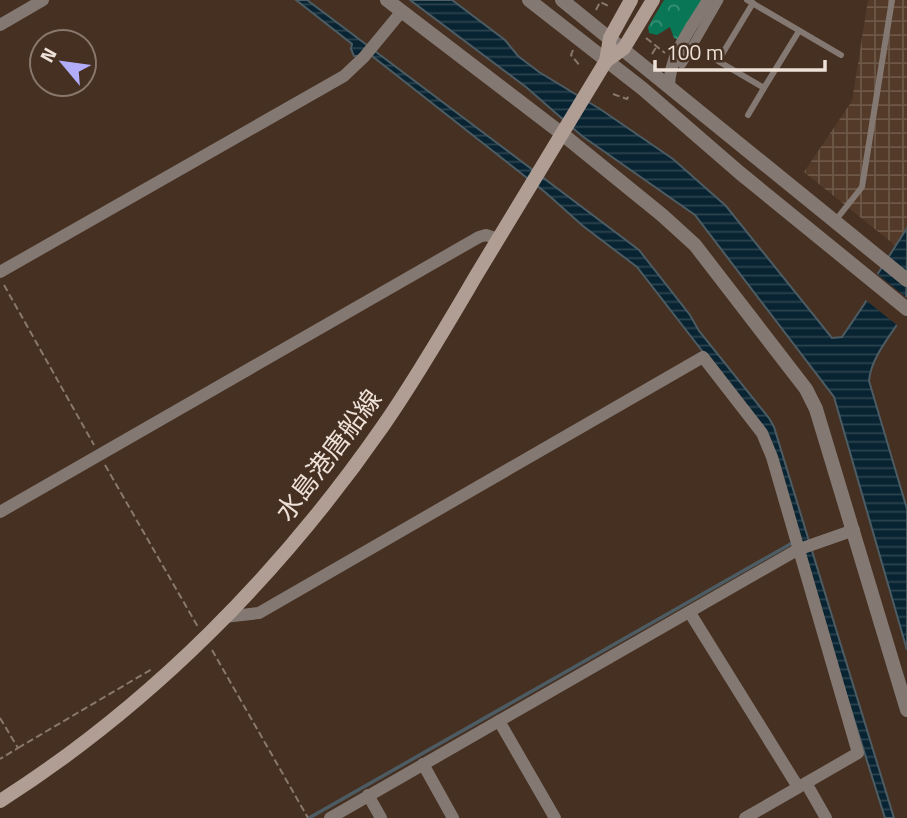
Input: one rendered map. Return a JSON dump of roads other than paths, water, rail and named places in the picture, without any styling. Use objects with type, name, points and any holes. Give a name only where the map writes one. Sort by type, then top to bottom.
[{"type":"main road","name":"水島港唐船線","points":[[606,61],[610,38],[631,0]]},
{"type":"main road","name":"水島港唐船線","points":[[0,801],[87,739],[204,638],[290,546],[356,464],[410,385],[606,61],[624,48],[653,0]]},
{"type":"street","points":[[0,25],[43,0]]},
{"type":"street","points":[[387,0],[564,130],[695,245],[806,389],[817,409],[907,710]]},
{"type":"street","points":[[529,0],[698,135],[740,173],[907,309]]},
{"type":"street","points":[[562,0],[907,280]]},
{"type":"street","points":[[669,86],[670,70],[676,53],[708,0]]},
{"type":"street","points":[[682,64],[719,0]]},
{"type":"street","points":[[0,272],[344,76],[368,53],[402,11]]},
{"type":"street","points":[[0,512],[479,237],[486,235],[498,239]]},
{"type":"street","points":[[224,617],[259,614],[704,357],[762,433],[772,457],[800,545],[858,752],[745,818]]},
{"type":"street","points":[[330,818],[690,613],[800,545],[854,530]]},
{"type":"street","points":[[690,613],[802,785],[827,818]]},
{"type":"street","points":[[499,721],[555,818]]},
{"type":"street","points":[[423,764],[453,818]]},
{"type":"street","points":[[368,795],[381,818]]},
{"type":"lane","points":[[835,221],[862,187],[892,0]]},
{"type":"lane","points":[[764,88],[718,61],[750,2],[841,55]]},
{"type":"lane","points":[[748,115],[799,31]]},
{"type":"water","points":[[296,0],[307,0],[639,250],[690,315],[699,331],[769,418],[894,818],[885,818],[803,557],[774,450],[703,352],[637,267],[372,56],[354,56],[352,44]]},
{"type":"water","points":[[410,0],[452,0],[505,40],[518,56],[539,72],[600,109],[673,159],[726,206],[832,338],[842,337],[865,303],[877,275],[907,228],[905,312],[878,354],[869,381],[907,509],[907,650],[834,397],[695,215],[582,136],[526,87]]},
{"type":"waterway","points":[[309,818],[794,542]]}]
